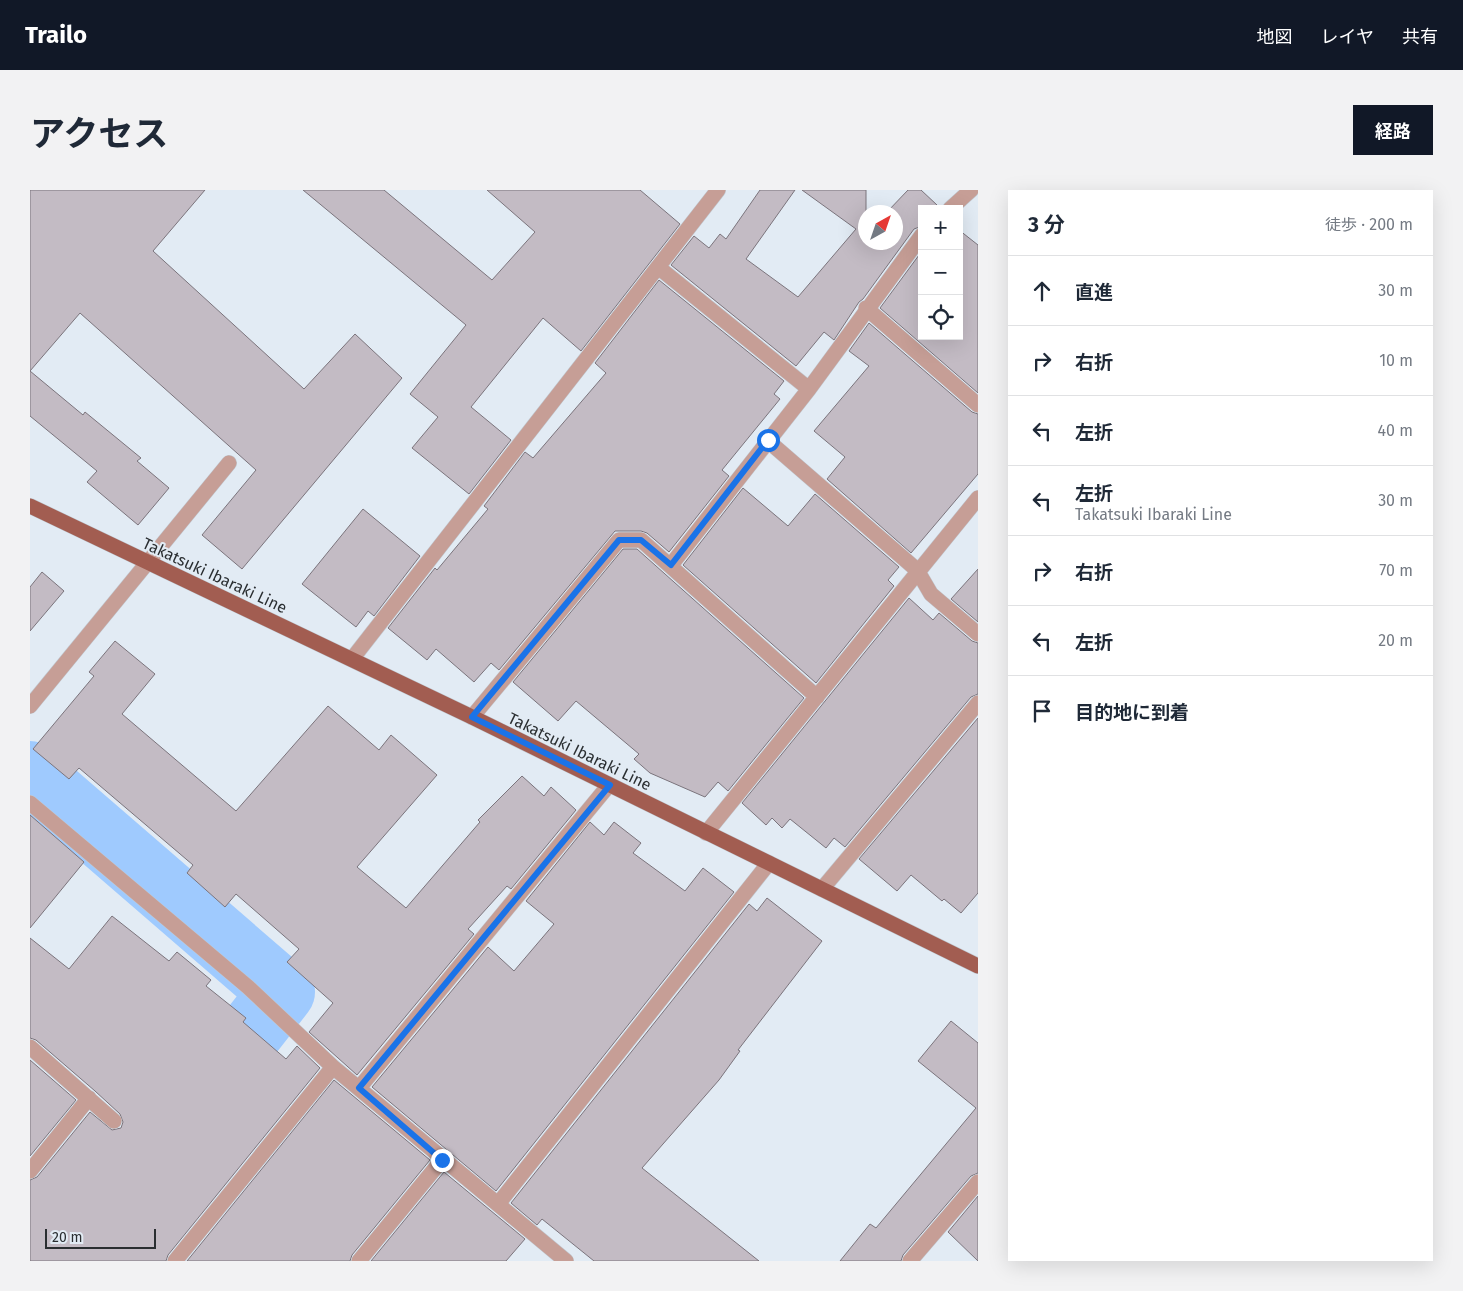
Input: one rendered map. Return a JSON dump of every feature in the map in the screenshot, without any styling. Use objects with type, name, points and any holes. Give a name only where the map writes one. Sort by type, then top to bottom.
[{"type":"main road","name":"Takatsuki Ibaraki Line","points":[[30,506],[472,717],[978,966]]},
{"type":"street","points":[[352,659],[718,190]]},
{"type":"street","points":[[954,205],[971,190]]},
{"type":"street","points":[[671,565],[809,389],[866,308],[918,240]]},
{"type":"street","points":[[658,267],[809,389]]},
{"type":"street","points":[[866,308],[978,405]]},
{"type":"street","points":[[768,440],[918,570],[931,594],[978,634]]},
{"type":"street","points":[[30,706],[229,463]]},
{"type":"street","points":[[706,833],[978,498]]},
{"type":"street","points":[[472,717],[619,540],[641,540],[817,697]]},
{"type":"street","points":[[822,889],[978,703]]},
{"type":"street","points":[[359,1088],[610,785]]},
{"type":"street","points":[[30,803],[248,988],[333,1066],[442,1160],[566,1261]]},
{"type":"street","points":[[498,1204],[769,864]]},
{"type":"street","points":[[30,1047],[114,1121]]},
{"type":"street","points":[[175,1261],[333,1066]]},
{"type":"street","points":[[30,1171],[88,1098]]},
{"type":"street","points":[[359,1261],[442,1160]]},
{"type":"street","points":[[910,1261],[978,1182]]},
{"type":"building","points":[[30,190],[205,190],[153,251],[304,389],[355,334],[402,378],[242,569],[202,535],[256,470],[80,313],[30,371]]},
{"type":"building","points":[[303,190],[384,190],[492,280],[535,232],[487,190],[640,190],[680,224],[581,351],[543,318],[471,407],[511,440],[469,494],[412,448],[438,417],[410,394],[466,325]]},
{"type":"building","points":[[760,190],[795,190],[746,259],[798,297],[856,229],[802,190],[866,190],[866,205],[858,205],[858,250],[899,250],[859,302],[834,340],[824,332],[796,366],[671,265],[694,236],[709,248],[720,234],[726,239]]},
{"type":"building","points":[[908,190],[921,190],[937,205],[918,205],[918,228],[914,229],[903,244],[903,205],[894,205]]},
{"type":"building","points":[[963,233],[978,245],[978,393],[880,308],[918,256],[918,340],[963,340]]},
{"type":"building","points":[[659,280],[784,381],[774,394],[780,399],[722,470],[729,476],[669,552],[647,533],[641,531],[615,531],[499,670],[491,663],[474,682],[436,649],[427,660],[388,628],[435,568],[437,570],[488,509],[484,506],[525,452],[533,458],[606,373],[595,363]]},
{"type":"building","points":[[869,323],[972,412],[978,414],[978,474],[911,553],[827,479],[845,457],[814,431],[869,366],[849,351]]},
{"type":"building","points":[[30,371],[83,415],[85,412],[141,458],[137,461],[169,488],[138,525],[87,482],[97,471],[30,416]]},
{"type":"building","points":[[743,488],[788,526],[815,494],[899,567],[888,580],[894,586],[816,683],[683,565]]},
{"type":"building","points":[[363,509],[420,556],[374,616],[368,611],[356,627],[302,584]]},
{"type":"building","points":[[623,549],[637,549],[804,698],[728,791],[718,782],[705,797],[650,773],[634,759],[639,754],[576,701],[558,721],[513,682]]},
{"type":"building","points":[[978,569],[978,622],[951,599]]},
{"type":"building","points":[[42,572],[64,591],[30,631],[30,587]]},
{"type":"building","points":[[909,598],[933,620],[939,613],[972,641],[978,643],[978,694],[971,697],[845,847],[834,838],[826,848],[790,819],[782,828],[772,818],[766,825],[742,803]]},
{"type":"building","points":[[115,641],[155,674],[122,714],[236,811],[328,706],[379,750],[391,735],[437,775],[357,867],[406,908],[480,822],[478,820],[522,776],[544,796],[551,787],[576,810],[511,889],[507,886],[468,929],[474,934],[357,1075],[309,1032],[333,1003],[287,962],[299,949],[236,894],[225,907],[187,873],[193,865],[79,768],[69,779],[33,749],[94,676],[89,672]]},
{"type":"building","points":[[978,718],[978,893],[961,913],[944,899],[942,901],[911,875],[897,891],[859,859]]},
{"type":"building","points":[[30,815],[84,862],[30,928]]},
{"type":"building","points":[[590,822],[604,835],[614,822],[641,843],[633,853],[685,891],[703,868],[734,892],[496,1191],[372,1087],[488,947],[514,971],[554,924],[526,901]]},
{"type":"building","points":[[767,898],[822,941],[738,1050],[740,1051],[719,1080],[642,1168],[759,1261],[594,1261],[542,1219],[537,1225],[511,1203],[749,904],[757,911]]},
{"type":"building","points":[[112,916],[169,961],[177,952],[211,980],[206,986],[246,1018],[243,1022],[286,1059],[297,1046],[320,1068],[168,1255],[166,1261],[30,1261],[30,1180],[37,1177],[90,1112],[112,1130],[121,1128],[123,1122],[120,1114],[95,1091],[36,1040],[30,1038],[30,938],[69,969]]},
{"type":"building","points":[[951,1021],[978,1043],[978,1173],[971,1176],[903,1255],[901,1261],[840,1261],[870,1224],[876,1228],[976,1108],[918,1061]]},
{"type":"building","points":[[30,1060],[76,1100],[30,1156]]},
{"type":"building","points":[[334,1080],[430,1160],[352,1255],[350,1261],[187,1261]]},
{"type":"building","points":[[444,1172],[525,1239],[506,1261],[371,1261]]},
{"type":"building","points":[[978,1196],[978,1261],[948,1232]]},
{"type":"waterway","points":[[30,774],[282,992],[196,1102]]},
{"type":"route","points":[[442,1160],[359,1088],[610,785],[472,717],[619,540],[641,540],[671,565],[768,440]]}]
